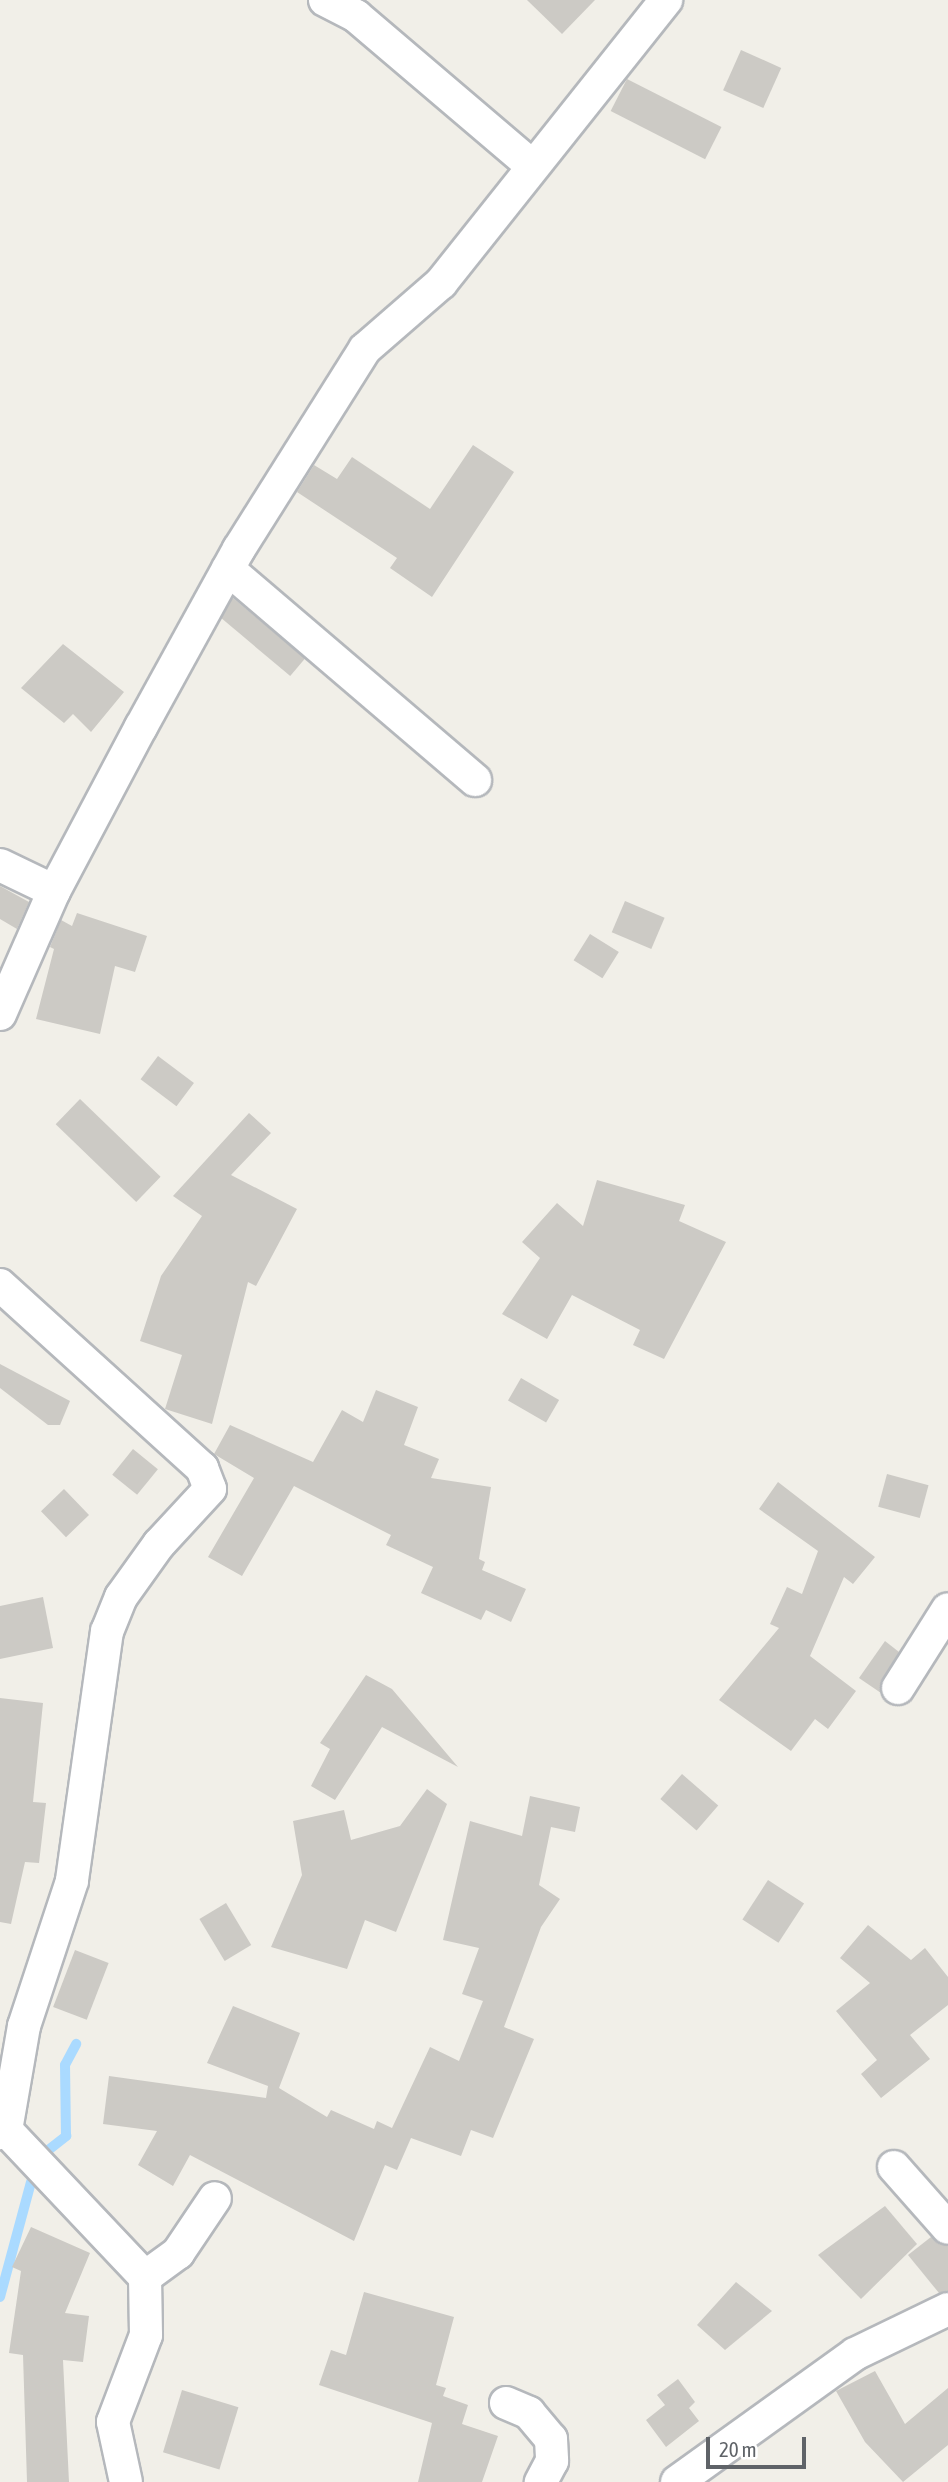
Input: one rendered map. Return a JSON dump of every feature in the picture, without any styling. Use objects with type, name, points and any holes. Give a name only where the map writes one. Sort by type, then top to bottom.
[{"type":"street","points":[[325,0],[356,16],[531,165]]},
{"type":"street","points":[[0,1014],[54,891],[228,569],[365,349],[440,283],[531,165],[666,0]]},
{"type":"street","points":[[228,569],[475,780]]},
{"type":"street","points":[[0,865],[54,891]]},
{"type":"street","points":[[0,1285],[202,1468],[210,1489],[159,1544],[121,1597],[107,1631],[72,1881],[12,2023],[3,2131],[145,2277],[146,2334],[113,2421],[126,2482]]},
{"type":"street","points":[[898,1688],[948,1609]]},
{"type":"street","points":[[894,2167],[948,2228]]},
{"type":"street","points":[[145,2277],[178,2253],[215,2198]]},
{"type":"street","points":[[694,2477],[855,2354],[948,2309]]},
{"type":"street","points":[[506,2403],[529,2413],[551,2439],[552,2461],[541,2482]]},
{"type":"building","points":[[527,0],[595,0],[562,34]]},
{"type":"building","points":[[741,50],[781,68],[763,108],[723,90]]},
{"type":"building","points":[[627,79],[721,127],[705,159],[611,111]]},
{"type":"building","points":[[473,445],[514,472],[432,597],[390,568],[397,558],[297,492],[314,465],[337,479],[352,457],[430,509]]},
{"type":"building","points":[[233,598],[305,658],[290,676],[218,616]]},
{"type":"building","points":[[63,644],[124,692],[91,732],[73,714],[64,723],[21,688]]},
{"type":"building","points":[[0,886],[29,902],[17,929],[0,919]]},
{"type":"building","points":[[625,901],[665,918],[651,949],[612,932]]},
{"type":"building","points":[[77,913],[147,936],[135,972],[115,966],[100,1034],[36,1019],[54,949],[50,947],[61,920],[72,926]]},
{"type":"building","points":[[590,934],[619,952],[602,978],[574,960]]},
{"type":"building","points":[[158,1056],[194,1083],[176,1106],[141,1079]]},
{"type":"building","points":[[80,1099],[161,1177],[136,1202],[56,1124]]},
{"type":"building","points":[[249,1113],[271,1133],[231,1175],[297,1209],[256,1286],[248,1282],[212,1424],[165,1409],[182,1355],[140,1341],[161,1276],[202,1216],[173,1196]]},
{"type":"building","points":[[597,1180],[685,1205],[679,1221],[726,1242],[664,1359],[633,1345],[640,1330],[572,1295],[547,1339],[502,1314],[540,1258],[522,1242],[557,1203],[583,1226]]},
{"type":"building","points":[[0,1364],[70,1401],[60,1425],[48,1425],[0,1388]]},
{"type":"building","points":[[521,1378],[559,1400],[546,1423],[508,1401]]},
{"type":"building","points":[[376,1390],[418,1407],[404,1445],[439,1459],[431,1478],[491,1487],[479,1559],[485,1562],[482,1570],[526,1589],[511,1622],[486,1610],[481,1620],[421,1593],[433,1567],[386,1545],[391,1535],[294,1486],[242,1576],[208,1557],[254,1478],[214,1454],[230,1425],[313,1462],[342,1410],[363,1422]]},
{"type":"building","points":[[133,1449],[158,1469],[137,1495],[112,1475]]},
{"type":"building","points":[[887,1474],[929,1485],[920,1518],[878,1507]]},
{"type":"building","points":[[778,1482],[875,1557],[853,1584],[844,1577],[810,1656],[856,1691],[828,1729],[815,1719],[791,1751],[719,1700],[779,1628],[770,1624],[787,1587],[802,1594],[818,1551],[759,1509]]},
{"type":"building","points":[[64,1489],[89,1515],[66,1537],[41,1511]]},
{"type":"building","points":[[43,1597],[53,1648],[0,1659],[0,1606]]},
{"type":"building","points":[[885,1641],[899,1652],[881,1693],[859,1678]]},
{"type":"building","points":[[366,1675],[392,1689],[458,1767],[382,1727],[335,1800],[311,1786],[330,1749],[320,1743]]},
{"type":"building","points":[[0,1698],[43,1703],[33,1802],[46,1803],[39,1863],[25,1862],[11,1924],[0,1922]]},
{"type":"building","points":[[682,1774],[718,1805],[697,1830],[660,1799]]},
{"type":"building","points":[[427,1789],[447,1804],[396,1932],[365,1920],[347,1969],[271,1947],[302,1875],[293,1821],[344,1810],[351,1840],[400,1826]]},
{"type":"building","points":[[530,1796],[580,1807],[575,1832],[551,1827],[539,1885],[560,1899],[541,1927],[504,2027],[534,2039],[493,2138],[471,2130],[461,2156],[411,2138],[397,2170],[385,2165],[354,2241],[190,2155],[173,2186],[138,2165],[157,2131],[103,2124],[109,2076],[266,2098],[268,2086],[207,2063],[233,2006],[300,2033],[279,2088],[327,2117],[331,2110],[374,2129],[377,2121],[392,2128],[430,2047],[459,2061],[483,2001],[462,1994],[479,1948],[443,1940],[470,1821],[522,1836]]},
{"type":"building","points":[[768,1880],[804,1903],[778,1943],[742,1919]]},
{"type":"building","points":[[226,1903],[251,1945],[225,1961],[199,1919]]},
{"type":"building","points":[[868,1925],[911,1960],[925,1948],[948,1977],[948,2005],[910,2035],[930,2059],[881,2098],[861,2074],[877,2060],[836,2011],[870,1983],[840,1958]]},
{"type":"building","points":[[75,1950],[109,1963],[87,2020],[53,2007]]},
{"type":"building","points":[[885,2206],[917,2244],[861,2299],[818,2255]]},
{"type":"building","points":[[31,2227],[90,2253],[65,2313],[89,2316],[83,2362],[63,2360],[69,2482],[27,2482],[23,2355],[9,2353],[21,2271],[12,2267]]},
{"type":"building","points":[[931,2237],[948,2246],[948,2291],[939,2293],[908,2255]]},
{"type":"building","points":[[736,2282],[772,2311],[725,2350],[697,2325]]},
{"type":"building","points":[[364,2292],[454,2317],[436,2385],[446,2388],[443,2396],[468,2405],[462,2424],[498,2436],[482,2482],[418,2482],[432,2423],[319,2385],[331,2350],[346,2355]]},
{"type":"building","points":[[875,2371],[905,2424],[948,2388],[948,2445],[903,2482],[865,2442],[836,2391]]},
{"type":"building","points":[[678,2379],[695,2402],[689,2408],[699,2421],[666,2447],[646,2420],[665,2405],[657,2395]]},
{"type":"building","points":[[182,2390],[238,2407],[219,2469],[163,2452]]},
{"type":"waterway","points":[[42,2155],[66,2136],[65,2065],[76,2044]]},
{"type":"waterway","points":[[0,2297],[31,2182]]}]
